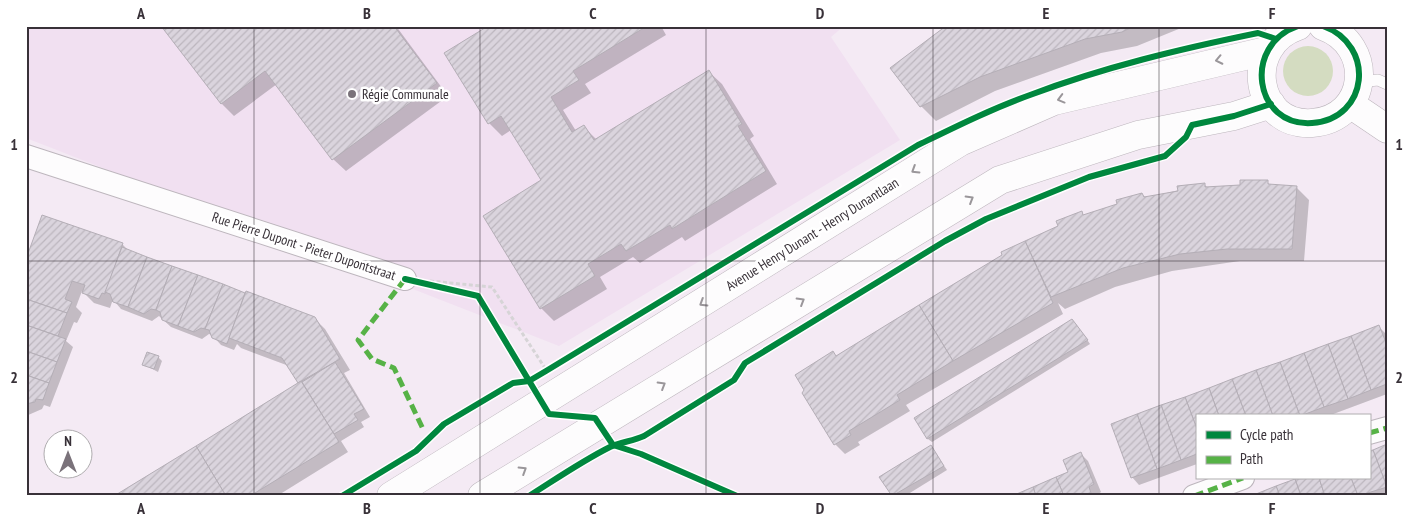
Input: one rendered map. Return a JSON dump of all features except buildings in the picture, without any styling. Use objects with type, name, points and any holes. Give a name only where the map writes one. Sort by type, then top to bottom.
[{"type":"street","points":[[1298,26],[1288,30],[1276,39],[1266,51],[1262,64],[1261,78],[1264,92],[1270,104],[1282,115],[1295,121],[1310,124],[1325,121],[1339,115],[1355,93],[1360,67],[1355,52],[1345,39],[1323,26]]},
{"type":"street","name":"Avenue Henry Dunant - Henry Dunantlaan","points":[[391,496],[536,391],[960,142],[1054,101],[1266,51]]},
{"type":"street","points":[[1355,93],[1387,129]]},
{"type":"street","points":[[482,496],[1000,180],[1138,135],[1234,116],[1270,104]]},
{"type":"street","name":"Rue Pierre Dupont - Pieter Dupontstraat","points":[[26,156],[405,279]]},
{"type":"street","points":[[1370,433],[1387,428]]},
{"type":"street","points":[[1194,496],[1238,480]]},
{"type":"lane","points":[[1355,93],[1378,80],[1387,84]]},
{"type":"path","points":[[405,279],[492,287],[546,371]]},
{"type":"path","points":[[536,391],[546,371],[555,366]]},
{"type":"shaded area","points":[[26,26],[844,26],[831,37],[900,140],[559,346],[26,138]]},
{"type":"green space","points":[[1313,46],[1326,53],[1332,61],[1332,81],[1326,89],[1318,95],[1303,96],[1290,89],[1284,81],[1283,66],[1290,53],[1298,47]]},
{"type":"marked path","points":[[405,279],[358,340],[372,359],[394,368],[423,429]]},
{"type":"marked path","points":[[1370,433],[1387,428]]},
{"type":"marked path","points":[[1194,496],[1238,480]]},
{"type":"cycle path","points":[[1298,26],[1280,36],[1268,50],[1263,66],[1262,83],[1267,99],[1277,112],[1292,121],[1312,123],[1331,118],[1345,109],[1355,96],[1359,80],[1358,64],[1352,49],[1340,35],[1323,26]]},
{"type":"cycle path","points":[[342,496],[416,451],[444,424],[513,383],[529,381],[918,145],[973,118],[1058,85],[1114,67],[1171,52],[1258,33],[1276,39]]},
{"type":"cycle path","points":[[529,496],[600,452],[614,445],[644,436],[734,380],[745,363],[945,241],[986,219],[1089,177],[1165,156],[1186,137],[1192,125],[1234,116],[1271,104]]},
{"type":"cycle path","points":[[405,279],[478,296],[549,414],[595,418],[613,445],[641,454],[737,496]]},
{"type":"place","name":"Régie Communale","points":[[352,94]]}]
